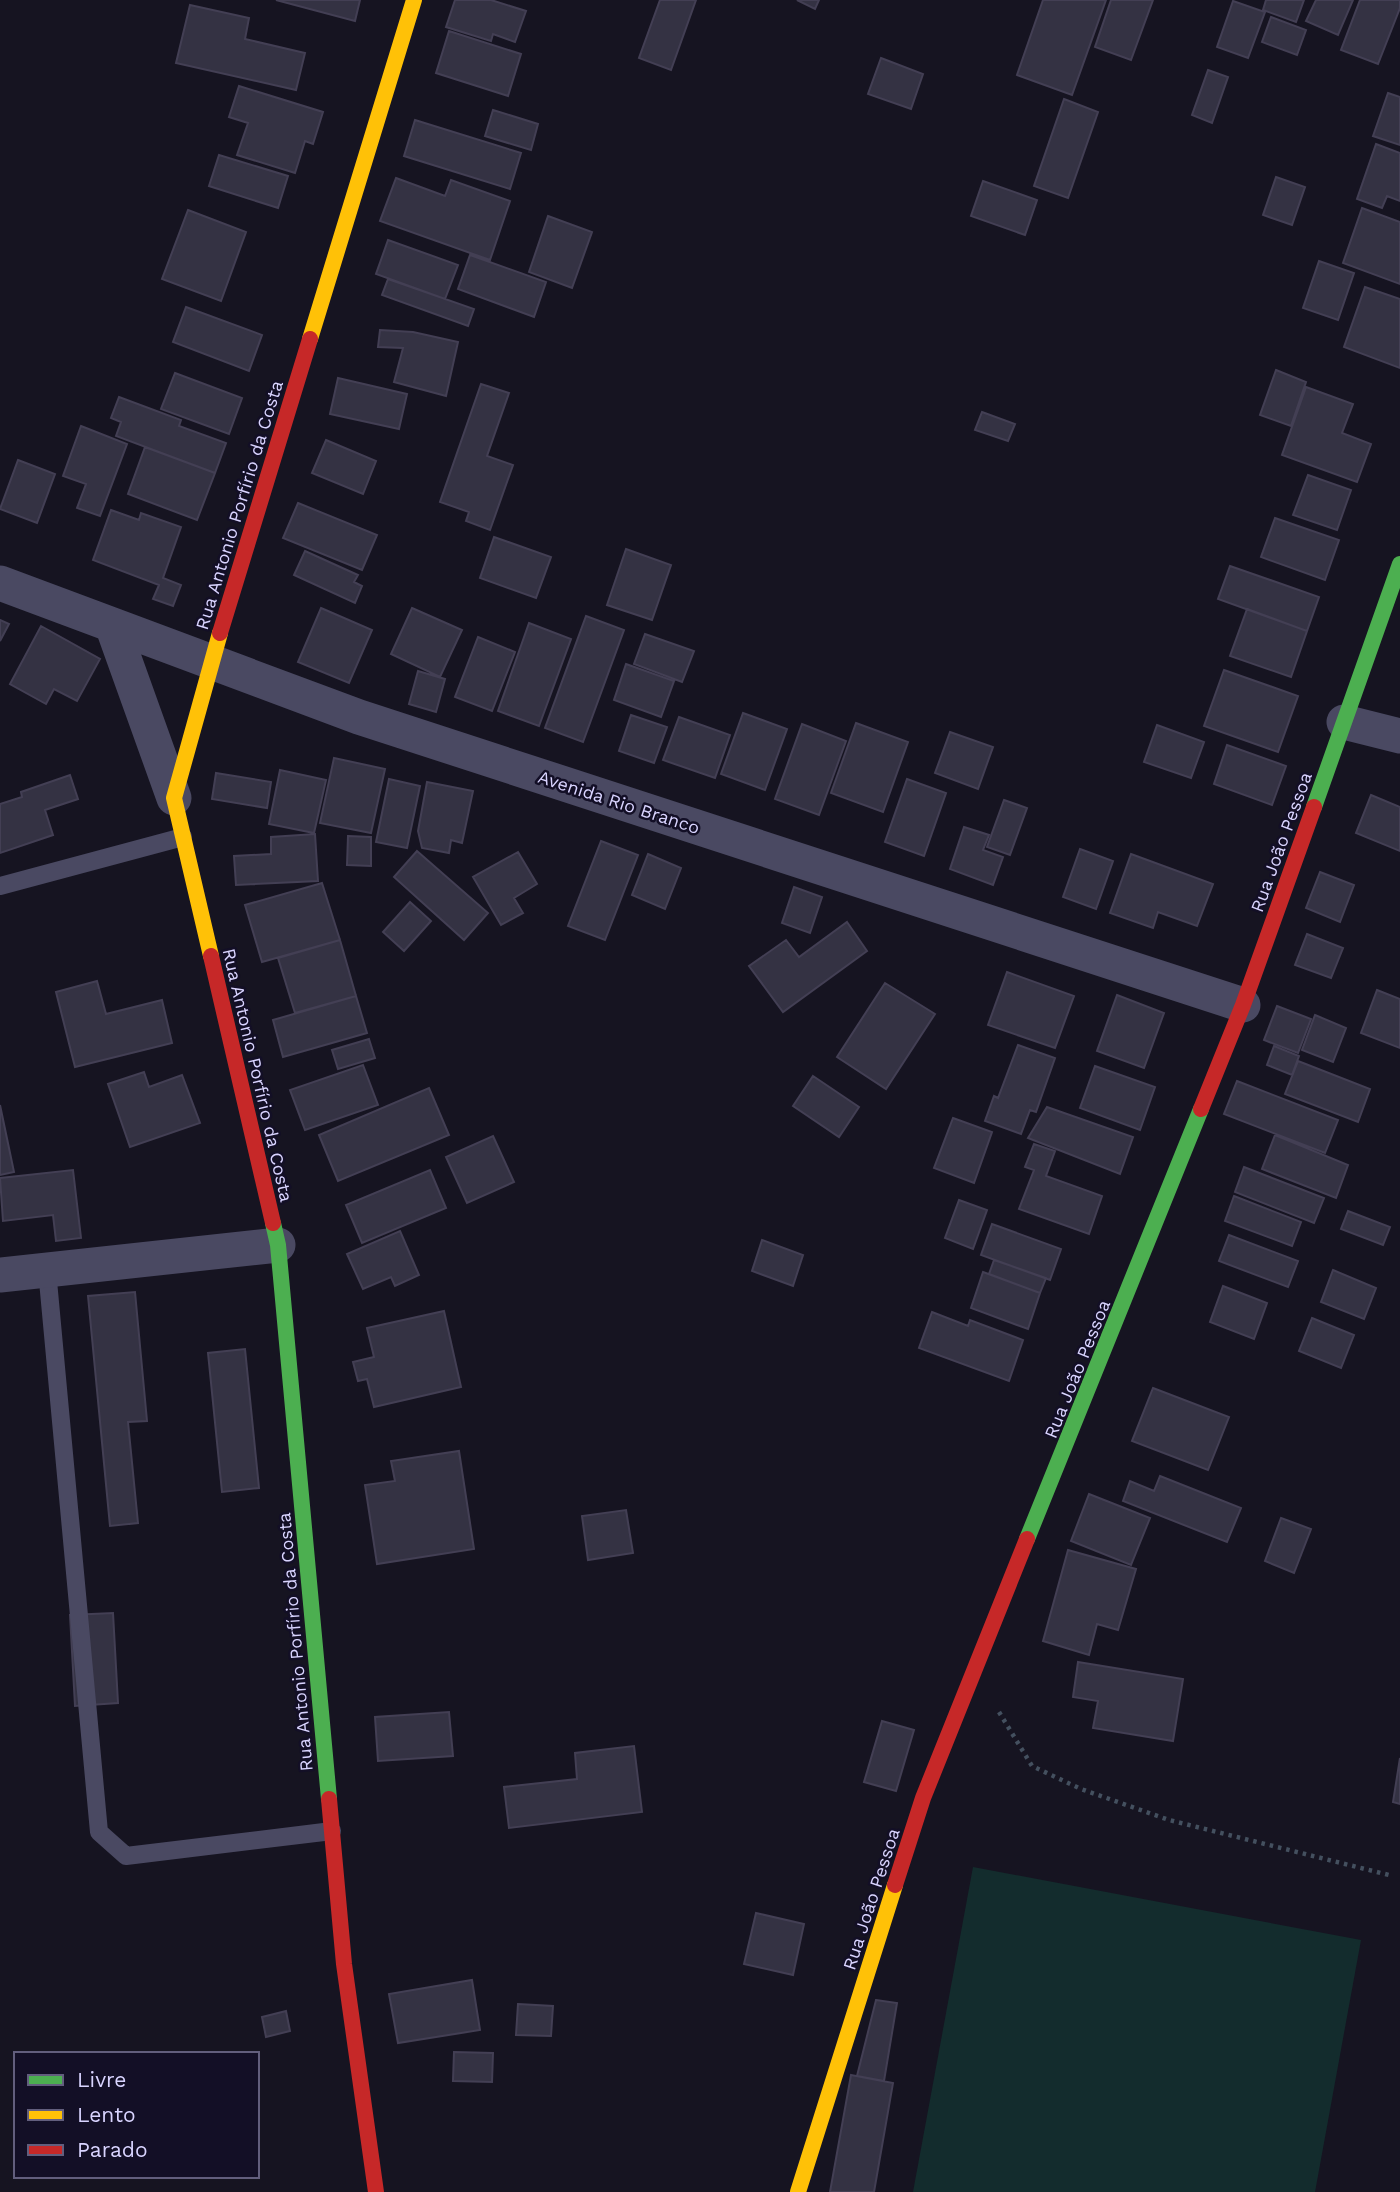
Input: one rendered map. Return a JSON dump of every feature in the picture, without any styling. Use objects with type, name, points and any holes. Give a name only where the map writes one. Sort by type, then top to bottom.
[{"type":"street","name":"Rua Antonio Porfírio da Costa","points":[[376,2192],[344,1964],[278,1245],[174,798],[211,662],[414,0]]},
{"type":"street","name":"Rua João Pessoa","points":[[798,2192],[923,1798],[1243,1005],[1400,564]]},
{"type":"street","name":"Avenida Rio Branco","points":[[0,583],[359,717],[1243,1005]]},
{"type":"street","points":[[111,625],[174,798]]},
{"type":"street","points":[[1344,722],[1400,736]]},
{"type":"street","points":[[0,1275],[278,1245]]},
{"type":"lane","points":[[0,886],[183,837]]},
{"type":"lane","points":[[47,1270],[99,1832],[125,1856],[332,1831]]},
{"type":"path","points":[[974,1672],[1032,1766],[1081,1789],[1169,1819],[1389,1875]]},
{"type":"green space","points":[[973,1867],[1361,1940],[1315,2192],[913,2192]]},
{"type":"building","points":[[276,0],[360,0],[355,21]]},
{"type":"building","points":[[455,0],[491,0],[526,11],[515,42],[493,34],[491,41],[446,27]]},
{"type":"building","points":[[660,0],[696,0],[671,70],[639,58]]},
{"type":"building","points":[[797,0],[819,0],[815,9]]},
{"type":"building","points":[[1043,0],[1106,0],[1072,95],[1017,75]]},
{"type":"building","points":[[1111,0],[1153,0],[1131,60],[1095,47]]},
{"type":"building","points":[[1266,0],[1304,0],[1296,22],[1263,10]]},
{"type":"building","points":[[1316,0],[1353,0],[1338,35],[1306,21]]},
{"type":"building","points":[[1360,0],[1400,0],[1400,8],[1378,64],[1341,50]]},
{"type":"building","points":[[1233,1],[1265,12],[1248,58],[1217,47]]},
{"type":"building","points":[[190,5],[249,18],[245,39],[305,53],[296,90],[176,63]]},
{"type":"building","points":[[1271,17],[1306,30],[1297,55],[1262,42]]},
{"type":"building","points":[[449,31],[521,54],[508,96],[436,73]]},
{"type":"building","points":[[881,58],[923,74],[911,109],[868,94]]},
{"type":"building","points":[[1208,70],[1228,77],[1212,123],[1192,115]]},
{"type":"building","points":[[239,86],[323,112],[313,144],[305,141],[295,173],[237,155],[248,123],[229,117]]},
{"type":"building","points":[[1388,93],[1400,97],[1400,145],[1373,136]]},
{"type":"building","points":[[1064,99],[1098,112],[1068,198],[1034,186]]},
{"type":"building","points":[[493,110],[538,124],[531,150],[485,136]]},
{"type":"building","points":[[415,120],[521,153],[510,189],[404,156]]},
{"type":"building","points":[[1376,144],[1400,153],[1400,201],[1387,196],[1382,208],[1357,199]]},
{"type":"building","points":[[219,155],[288,176],[278,208],[209,186]]},
{"type":"building","points":[[1276,177],[1305,187],[1292,225],[1263,215]]},
{"type":"building","points":[[396,178],[445,196],[451,180],[510,201],[490,260],[380,221]]},
{"type":"building","points":[[983,181],[1037,200],[1025,235],[971,216]]},
{"type":"building","points":[[1362,208],[1400,222],[1400,284],[1343,263]]},
{"type":"building","points":[[188,210],[246,232],[221,301],[162,279]]},
{"type":"building","points":[[548,216],[592,232],[572,288],[529,272]]},
{"type":"building","points":[[388,240],[458,265],[445,299],[376,274]]},
{"type":"building","points":[[470,255],[546,282],[534,317],[458,289]]},
{"type":"building","points":[[1319,261],[1354,273],[1338,320],[1303,308]]},
{"type":"building","points":[[388,279],[474,309],[468,326],[382,295]]},
{"type":"building","points":[[1365,287],[1400,299],[1400,368],[1344,347]]},
{"type":"building","points":[[186,307],[262,335],[249,371],[173,342]]},
{"type":"building","points":[[380,330],[413,332],[458,342],[446,396],[394,382],[403,348],[378,347]]},
{"type":"building","points":[[1276,370],[1306,382],[1291,426],[1260,415]]},
{"type":"building","points":[[175,373],[242,398],[229,434],[161,409]]},
{"type":"building","points":[[338,378],[407,394],[399,429],[330,414]]},
{"type":"building","points":[[481,384],[509,393],[487,456],[513,465],[490,530],[466,521],[469,512],[440,502]]},
{"type":"building","points":[[1306,387],[1353,404],[1342,433],[1371,444],[1357,482],[1282,455]]},
{"type":"building","points":[[119,397],[181,420],[179,426],[226,443],[215,473],[116,436],[121,422],[111,418]]},
{"type":"building","points":[[982,412],[1015,424],[1008,441],[975,430]]},
{"type":"building","points":[[81,426],[127,444],[100,516],[77,508],[86,484],[63,476]]},
{"type":"building","points":[[326,440],[376,461],[363,494],[312,473]]},
{"type":"building","points":[[145,447],[215,473],[197,520],[128,494]]},
{"type":"building","points":[[18,460],[55,474],[37,523],[0,509]]},
{"type":"building","points":[[1308,475],[1351,490],[1337,530],[1293,515]]},
{"type":"building","points":[[298,503],[377,535],[362,570],[283,538]]},
{"type":"building","points":[[111,510],[139,520],[141,513],[181,527],[163,578],[181,585],[173,606],[153,599],[159,585],[93,560]]},
{"type":"building","points":[[1275,518],[1339,540],[1325,580],[1261,557]]},
{"type":"building","points":[[494,537],[551,557],[536,598],[480,578]]},
{"type":"building","points":[[626,549],[671,565],[652,620],[607,605]]},
{"type":"building","points":[[305,551],[358,575],[354,582],[362,586],[355,603],[294,575]]},
{"type":"building","points":[[1230,566],[1319,597],[1307,631],[1218,599]]},
{"type":"building","points":[[321,608],[372,630],[349,683],[298,662]]},
{"type":"building","points":[[412,608],[462,630],[440,677],[391,654]]},
{"type":"building","points":[[1247,609],[1307,631],[1291,677],[1230,656]]},
{"type":"building","points":[[586,616],[624,630],[583,742],[545,728]]},
{"type":"building","points":[[0,620],[9,624],[0,641]]},
{"type":"building","points":[[529,623],[571,639],[539,726],[498,711]]},
{"type":"building","points":[[41,626],[100,659],[77,701],[54,689],[46,704],[10,684]]},
{"type":"building","points":[[645,634],[694,651],[682,682],[634,664]]},
{"type":"building","points":[[478,637],[515,652],[492,711],[455,697]]},
{"type":"building","points":[[626,664],[674,681],[661,717],[614,700]]},
{"type":"building","points":[[1224,670],[1298,696],[1278,752],[1204,726]]},
{"type":"building","points":[[418,671],[445,679],[436,712],[409,704]]},
{"type":"building","points":[[743,713],[787,729],[765,790],[721,774]]},
{"type":"building","points":[[631,715],[667,727],[654,763],[619,751]]},
{"type":"building","points":[[679,717],[730,735],[715,778],[663,760]]},
{"type":"building","points":[[856,723],[908,742],[883,812],[831,793]]},
{"type":"building","points":[[802,724],[846,741],[819,815],[775,799]]},
{"type":"building","points":[[1157,725],[1204,742],[1191,778],[1144,762]]},
{"type":"building","points":[[950,732],[993,747],[978,789],[935,773]]},
{"type":"building","points":[[1227,745],[1286,766],[1272,805],[1214,784]]},
{"type":"building","points":[[334,758],[385,769],[371,833],[320,823]]},
{"type":"building","points":[[280,770],[326,780],[314,833],[269,824]]},
{"type":"building","points":[[216,773],[271,782],[267,808],[212,799]]},
{"type":"building","points":[[70,775],[78,799],[45,810],[53,835],[0,853],[0,804],[22,797],[21,792]]},
{"type":"building","points":[[389,779],[420,786],[407,848],[376,842]]},
{"type":"building","points":[[907,779],[946,793],[924,856],[885,842]]},
{"type":"building","points":[[427,782],[473,791],[462,843],[451,840],[449,853],[422,848],[418,831]]},
{"type":"building","points":[[1371,795],[1400,807],[1400,851],[1356,833]]},
{"type":"building","points":[[1004,800],[1027,808],[1010,855],[987,847]]},
{"type":"building","points":[[964,827],[989,835],[983,850],[1003,857],[993,885],[950,869]]},
{"type":"building","points":[[315,834],[318,881],[236,885],[234,856],[271,854],[271,837]]},
{"type":"building","points":[[348,836],[371,837],[371,866],[347,865]]},
{"type":"building","points":[[601,841],[638,855],[605,940],[568,926]]},
{"type":"building","points":[[1080,849],[1113,861],[1096,909],[1063,897]]},
{"type":"building","points":[[417,851],[488,913],[464,940],[394,877]]},
{"type":"building","points":[[518,852],[537,884],[514,898],[523,913],[501,925],[473,877]]},
{"type":"building","points":[[648,854],[681,868],[665,909],[632,895]]},
{"type":"building","points":[[1131,854],[1213,884],[1197,926],[1158,912],[1153,928],[1110,913]]},
{"type":"building","points":[[1320,872],[1354,885],[1340,922],[1306,908]]},
{"type":"building","points":[[322,883],[340,940],[262,962],[245,905]]},
{"type":"building","points":[[794,887],[822,897],[810,933],[782,923]]},
{"type":"building","points":[[410,902],[431,921],[404,951],[383,932]]},
{"type":"building","points":[[847,922],[867,951],[783,1012],[749,966],[786,940],[799,957]]},
{"type":"building","points":[[1307,934],[1343,948],[1331,978],[1295,965]]},
{"type":"building","points":[[340,940],[356,996],[295,1013],[278,958]]},
{"type":"building","points":[[1007,972],[1074,996],[1055,1048],[988,1025]]},
{"type":"building","points":[[97,981],[106,1014],[162,1000],[172,1043],[75,1067],[56,992]]},
{"type":"building","points":[[885,983],[935,1014],[886,1089],[837,1057]]},
{"type":"building","points":[[1377,990],[1400,999],[1400,1048],[1361,1033]]},
{"type":"building","points":[[1117,995],[1164,1013],[1144,1068],[1097,1051]]},
{"type":"building","points":[[356,996],[367,1033],[283,1057],[273,1020]]},
{"type":"building","points":[[1277,1006],[1311,1019],[1298,1053],[1264,1040]]},
{"type":"building","points":[[1315,1015],[1346,1028],[1333,1062],[1302,1050]]},
{"type":"building","points":[[369,1039],[375,1058],[338,1069],[332,1050]]},
{"type":"building","points":[[1018,1045],[1055,1058],[1036,1112],[1030,1110],[1021,1134],[985,1121],[994,1096],[998,1098]]},
{"type":"building","points":[[1274,1046],[1299,1056],[1292,1075],[1267,1065]]},
{"type":"building","points":[[1298,1061],[1370,1089],[1358,1122],[1285,1094]]},
{"type":"building","points":[[363,1065],[378,1105],[305,1130],[290,1090]]},
{"type":"building","points":[[1095,1066],[1155,1087],[1140,1130],[1080,1108]]},
{"type":"building","points":[[144,1072],[149,1087],[182,1075],[200,1123],[130,1147],[108,1084]]},
{"type":"building","points":[[813,1076],[859,1107],[839,1137],[793,1106]]},
{"type":"building","points":[[1237,1081],[1338,1120],[1325,1153],[1224,1114]]},
{"type":"building","points":[[429,1088],[449,1135],[338,1181],[319,1135]]},
{"type":"building","points":[[0,1105],[14,1172],[0,1175]]},
{"type":"building","points":[[1047,1107],[1133,1137],[1120,1174],[1028,1138]]},
{"type":"building","points":[[953,1118],[992,1132],[974,1183],[934,1168]]},
{"type":"building","points":[[1275,1135],[1348,1165],[1336,1198],[1262,1169]]},
{"type":"building","points":[[493,1136],[514,1182],[467,1203],[446,1157]]},
{"type":"building","points":[[1034,1144],[1055,1151],[1046,1176],[1102,1196],[1089,1234],[1019,1209],[1034,1170],[1025,1167]]},
{"type":"building","points":[[1244,1167],[1324,1198],[1314,1223],[1235,1192]]},
{"type":"building","points":[[73,1170],[81,1238],[56,1241],[53,1215],[3,1221],[0,1178]]},
{"type":"building","points":[[430,1170],[446,1208],[362,1243],[346,1205]]},
{"type":"building","points":[[1234,1196],[1301,1222],[1292,1246],[1225,1221]]},
{"type":"building","points":[[959,1200],[987,1210],[973,1249],[945,1238]]},
{"type":"building","points":[[1348,1211],[1390,1227],[1383,1245],[1341,1229]]},
{"type":"building","points":[[992,1224],[1061,1249],[1050,1280],[981,1255]]},
{"type":"building","points":[[400,1231],[419,1275],[395,1286],[391,1277],[363,1289],[347,1254]]},
{"type":"building","points":[[1229,1235],[1298,1261],[1288,1287],[1219,1261]]},
{"type":"building","points":[[762,1240],[803,1255],[793,1286],[752,1271]]},
{"type":"building","points":[[994,1260],[1046,1278],[1040,1293],[989,1274]]},
{"type":"building","points":[[1333,1270],[1376,1288],[1364,1319],[1321,1302]]},
{"type":"building","points":[[983,1272],[1040,1293],[1028,1329],[971,1308]]},
{"type":"building","points":[[1223,1286],[1267,1303],[1254,1339],[1210,1322]]},
{"type":"building","points":[[135,1292],[147,1421],[128,1422],[138,1523],[110,1526],[88,1296]]},
{"type":"building","points":[[444,1311],[461,1387],[374,1407],[367,1379],[358,1381],[353,1362],[374,1357],[367,1328]]},
{"type":"building","points":[[932,1312],[968,1326],[970,1320],[1023,1340],[1009,1381],[919,1348]]},
{"type":"building","points":[[1312,1318],[1354,1335],[1341,1368],[1299,1351]]},
{"type":"building","points":[[245,1349],[259,1488],[222,1492],[208,1353]]},
{"type":"building","points":[[1153,1388],[1229,1417],[1208,1470],[1132,1441]]},
{"type":"building","points":[[459,1451],[474,1549],[377,1564],[365,1485],[395,1481],[391,1461]]},
{"type":"building","points":[[1160,1476],[1241,1508],[1227,1542],[1123,1501],[1130,1481],[1154,1491]]},
{"type":"building","points":[[1089,1494],[1150,1518],[1131,1565],[1071,1541]]},
{"type":"building","points":[[626,1510],[633,1553],[588,1560],[582,1516]]},
{"type":"building","points":[[1281,1518],[1311,1529],[1294,1573],[1265,1561]]},
{"type":"building","points":[[1068,1550],[1136,1569],[1118,1630],[1097,1624],[1089,1655],[1043,1641]]},
{"type":"building","points":[[113,1613],[118,1703],[75,1706],[70,1615]]},
{"type":"building","points":[[1078,1662],[1183,1679],[1173,1741],[1093,1728],[1098,1701],[1073,1697]]},
{"type":"building","points":[[449,1712],[453,1756],[378,1761],[375,1717]]},
{"type":"building","points":[[882,1721],[914,1730],[896,1791],[864,1782]]},
{"type":"building","points":[[634,1746],[642,1812],[509,1828],[504,1787],[577,1779],[575,1753]]},
{"type":"building","points":[[1400,1758],[1400,1804],[1393,1802]]},
{"type":"building","points":[[756,1913],[804,1924],[793,1975],[744,1964]]},
{"type":"building","points":[[472,1980],[480,2030],[398,2043],[389,1994]]},
{"type":"building","points":[[876,2000],[897,2003],[884,2081],[857,2076]]},
{"type":"building","points":[[518,2004],[553,2006],[551,2036],[516,2035]]},
{"type":"building","points":[[286,2011],[290,2031],[266,2037],[262,2017]]},
{"type":"building","points":[[454,2052],[493,2053],[492,2082],[453,2081]]},
{"type":"building","points":[[851,2075],[893,2083],[874,2192],[830,2192]]},
{"type":"traffic: fast","points":[[1314,807],[1400,564]]},
{"type":"traffic: fast","points":[[1027,1539],[1201,1109]]},
{"type":"traffic: fast","points":[[273,1223],[278,1245],[329,1799]]},
{"type":"traffic: slow","points":[[310,339],[414,0]]},
{"type":"traffic: slow","points":[[211,956],[174,798],[220,633]]},
{"type":"traffic: slow","points":[[798,2192],[895,1885]]},
{"type":"traffic: jam","points":[[220,633],[310,339]]},
{"type":"traffic: jam","points":[[1201,1109],[1243,1005],[1314,807]]},
{"type":"traffic: jam","points":[[211,956],[273,1223]]},
{"type":"traffic: jam","points":[[895,1885],[923,1798],[1027,1539]]},
{"type":"traffic: jam","points":[[329,1799],[344,1964],[376,2192]]}]
